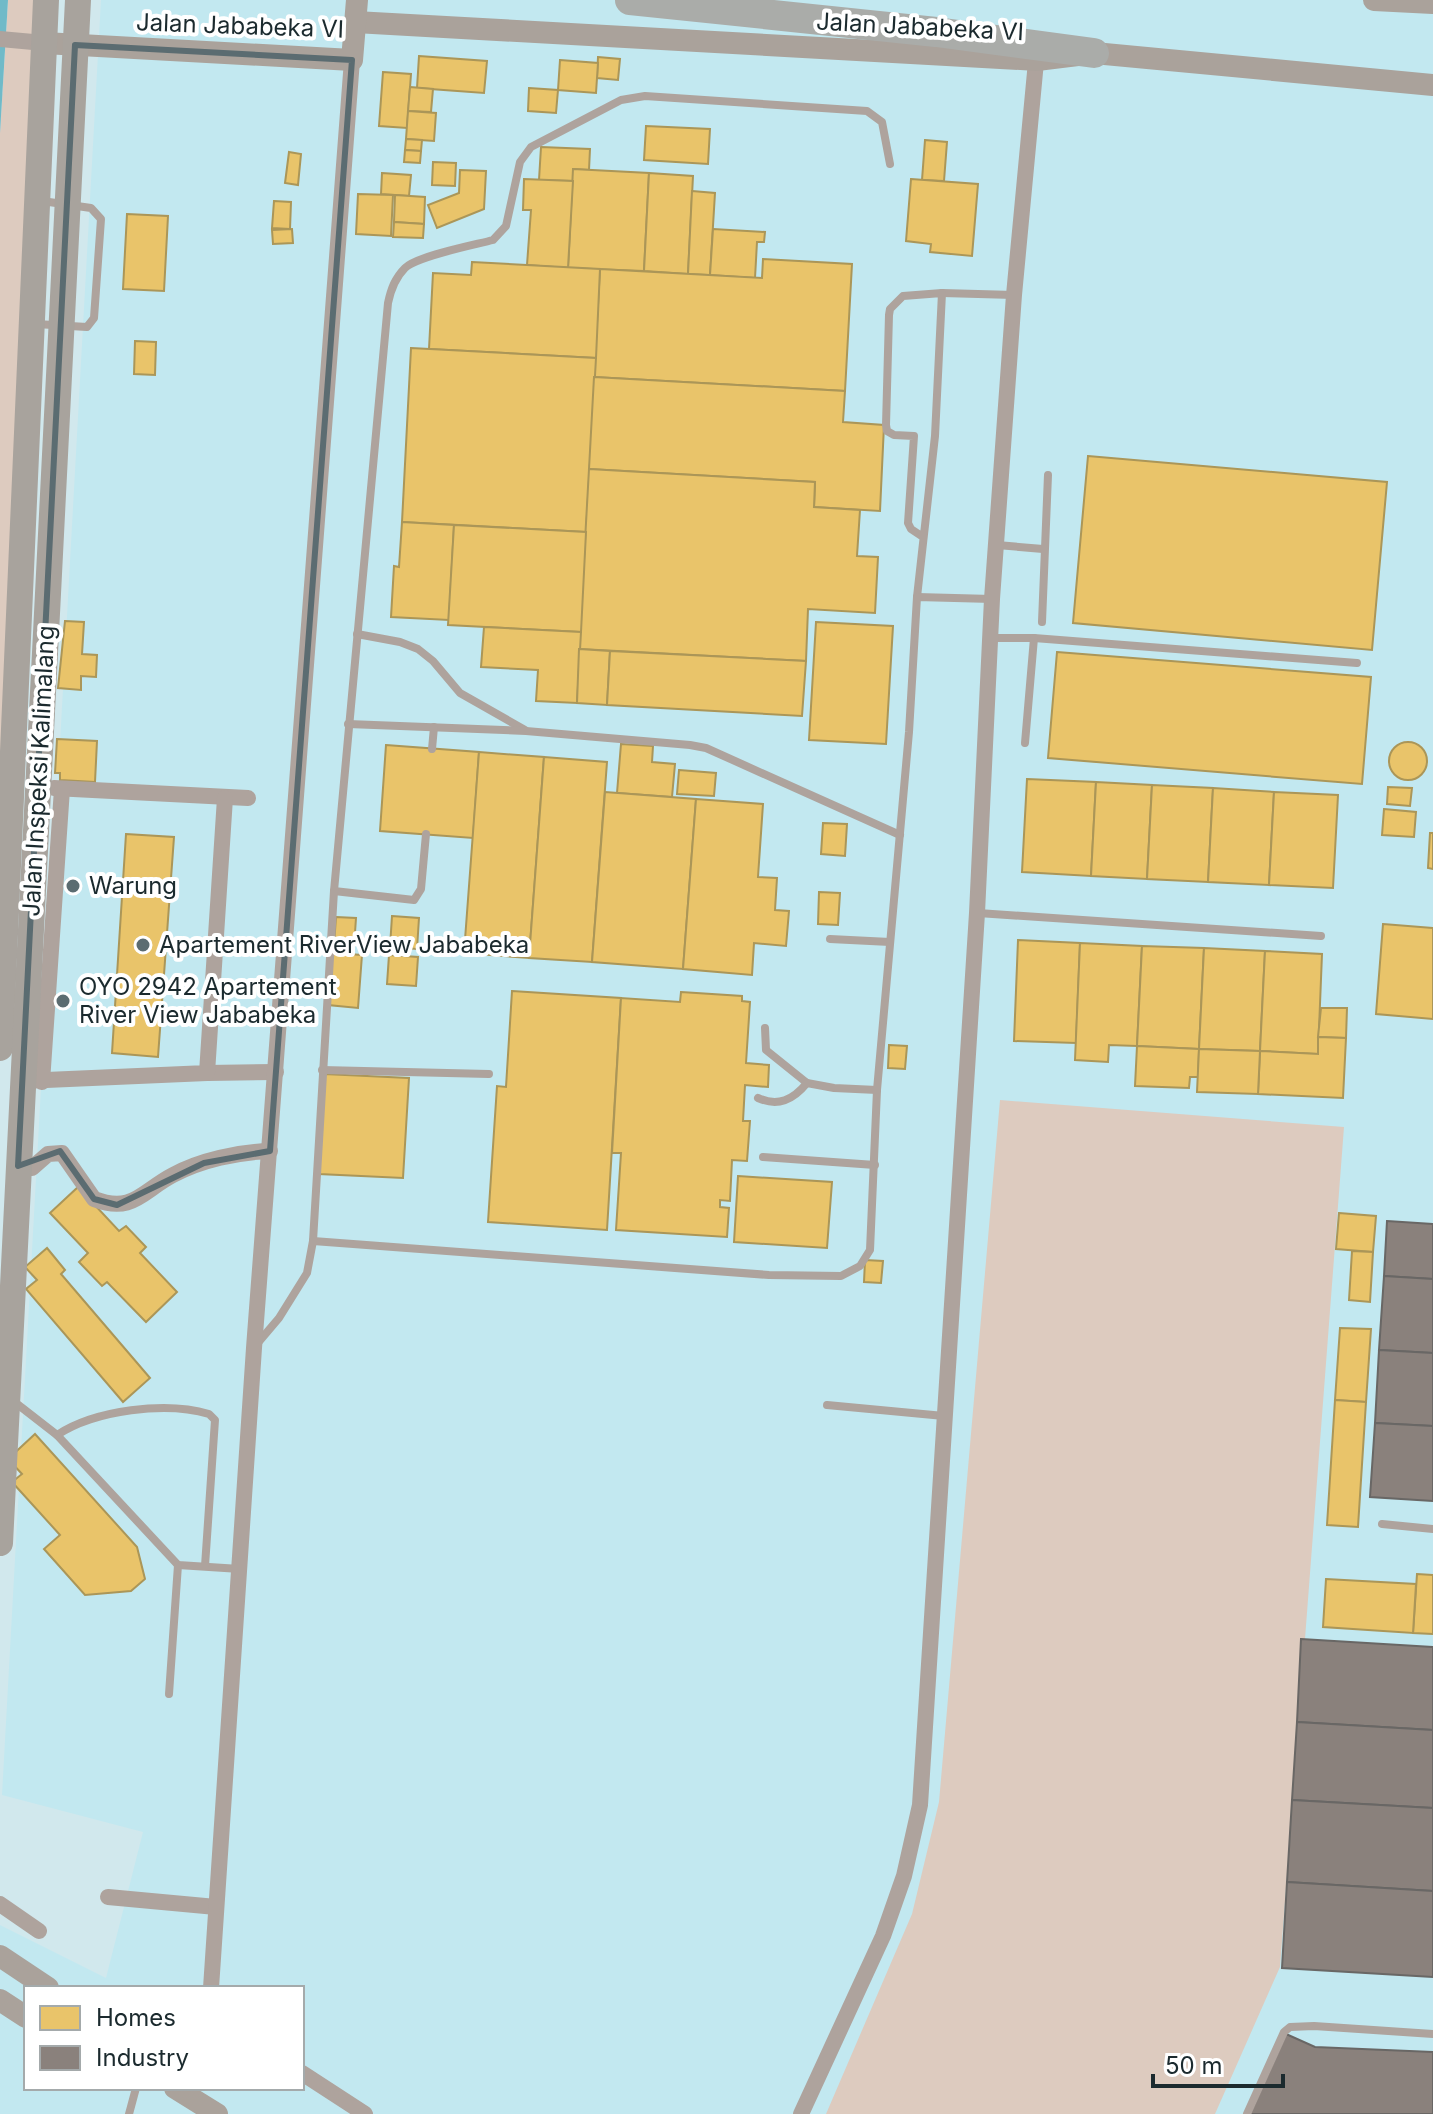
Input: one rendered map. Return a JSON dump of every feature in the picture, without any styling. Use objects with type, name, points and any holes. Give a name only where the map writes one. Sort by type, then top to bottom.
[{"type":"highway","points":[[630,0],[920,30],[1037,52],[1094,53]]},
{"type":"main road","name":"Jalan Inspeksi Kalimalang","points":[[0,1048],[38,201],[38,42],[46,0]]},
{"type":"main road","name":"Jalan Inspeksi Kalimalang","points":[[0,1543],[4,1397],[18,1166],[32,1081],[50,788],[61,327],[78,0]]},
{"type":"main road","points":[[1374,0],[1433,3]]},
{"type":"main road","name":"Jalan Jababeka VI","points":[[38,42],[352,60],[356,11],[1037,52]]},
{"type":"main road","points":[[1094,53],[1433,85]]},
{"type":"main road","points":[[0,1956],[45,1986]]},
{"type":"main road","points":[[0,2000],[24,2016]]},
{"type":"main road","points":[[178,2090],[217,2114]]},
{"type":"street","points":[[0,39],[38,42]]},
{"type":"street","points":[[801,2114],[883,1936],[904,1876],[920,1805],[977,913],[992,599],[1014,295],[1037,52]]},
{"type":"street","points":[[211,1986],[254,1348],[352,60]]},
{"type":"street","points":[[50,788],[248,798]]},
{"type":"street","points":[[207,1073],[225,798]]},
{"type":"street","points":[[32,1081],[276,1072]]},
{"type":"street","points":[[18,1166],[32,1168],[48,1154],[62,1153],[94,1199],[117,1205],[133,1201],[171,1175],[204,1163],[251,1151],[270,1151]]},
{"type":"street","points":[[108,1897],[216,1907]]},
{"type":"street","points":[[0,1904],[39,1931]]},
{"type":"street","points":[[304,2074],[365,2114]]},
{"type":"lane","points":[[254,1348],[279,1318],[307,1273],[313,1241],[334,891],[391,288],[410,264],[493,240],[501,234],[506,226],[520,162],[531,147],[621,100],[645,96],[867,111],[882,122],[890,164]]},
{"type":"lane","points":[[38,201],[68,204]]},
{"type":"lane","points":[[313,1241],[769,1275],[841,1276],[860,1266],[870,1250],[877,1090],[917,597],[935,436],[942,293]]},
{"type":"lane","points":[[935,436],[894,435],[887,431],[890,309],[903,296],[942,293],[1014,295]]},
{"type":"lane","points":[[32,324],[61,327]]},
{"type":"lane","points":[[914,436],[908,523],[923,537]]},
{"type":"lane","points":[[1042,622],[1048,475]]},
{"type":"lane","points":[[997,545],[1043,549]]},
{"type":"lane","points":[[917,597],[992,599]]},
{"type":"lane","points":[[357,634],[400,642],[418,649],[433,661],[460,693],[526,731]]},
{"type":"lane","points":[[991,638],[1034,638],[1357,663]]},
{"type":"lane","points":[[1025,743],[1034,638]]},
{"type":"lane","points":[[348,724],[526,731],[706,748],[900,835]]},
{"type":"lane","points":[[432,749],[434,727]]},
{"type":"lane","points":[[334,891],[414,900],[421,889],[426,834]]},
{"type":"lane","points":[[977,913],[1321,936]]},
{"type":"lane","points":[[830,939],[890,942]]},
{"type":"lane","points":[[765,1028],[766,1050],[807,1083],[877,1090]]},
{"type":"lane","points":[[322,1070],[489,1074]]},
{"type":"lane","points":[[758,1098],[769,1104],[779,1103],[807,1083]]},
{"type":"lane","points":[[763,1157],[875,1165]]},
{"type":"lane","points":[[4,1397],[57,1435],[178,1565],[240,1569]]},
{"type":"lane","points":[[827,1405],[945,1416]]},
{"type":"lane","points":[[57,1435],[76,1424],[104,1415],[164,1408],[209,1414],[215,1420],[205,1566]]},
{"type":"lane","points":[[1382,1524],[1433,1529]]},
{"type":"lane","points":[[169,1694],[178,1565]]},
{"type":"lane","points":[[1247,2114],[1284,2032],[1290,2027],[1433,2034]]},
{"type":"lane","points":[[129,2114],[135,2090]]},
{"type":"highlighted area","points":[[75,45],[352,60],[270,1151],[204,1163],[117,1205],[94,1199],[60,1151],[18,1166]]},
{"type":"shaded area","points":[[8,0],[46,0],[0,1035],[0,133]]},
{"type":"shaded area","points":[[101,0],[1433,0],[1433,2114],[0,2114],[0,1925],[106,1978],[143,1832],[2,1795]]},
{"type":"shaded area","points":[[1000,1100],[1344,1127],[1280,1967],[1215,2114],[826,2114],[912,1914],[939,1802]]},
{"type":"water","points":[[0,0],[8,0],[0,133]]},
{"type":"building: Homes","points":[[419,56],[487,61],[484,93],[417,88]]},
{"type":"building: Homes","points":[[598,57],[620,59],[618,80],[597,78]]},
{"type":"building: Homes","points":[[560,60],[598,63],[596,93],[558,90]]},
{"type":"building: Homes","points":[[383,72],[411,74],[407,128],[379,126]]},
{"type":"building: Homes","points":[[410,87],[433,89],[431,112],[408,111]]},
{"type":"building: Homes","points":[[529,88],[558,90],[556,113],[528,111]]},
{"type":"building: Homes","points":[[408,111],[436,113],[434,141],[406,139]]},
{"type":"building: Homes","points":[[646,126],[710,129],[708,164],[644,160]]},
{"type":"building: Homes","points":[[406,139],[422,140],[421,151],[405,150]]},
{"type":"building: Homes","points":[[925,140],[947,142],[944,181],[922,180]]},
{"type":"building: Homes","points":[[541,147],[590,149],[589,170],[573,169],[573,181],[539,180]]},
{"type":"building: Homes","points":[[405,150],[421,151],[420,163],[404,162]]},
{"type":"building: Homes","points":[[289,152],[301,154],[298,185],[285,183]]},
{"type":"building: Homes","points":[[433,162],[456,163],[455,186],[432,185]]},
{"type":"building: Homes","points":[[573,169],[649,173],[644,271],[568,268]]},
{"type":"building: Homes","points":[[460,170],[486,171],[484,209],[437,228],[428,205],[459,193]]},
{"type":"building: Homes","points":[[382,173],[411,175],[409,196],[381,194]]},
{"type":"building: Homes","points":[[649,173],[693,176],[688,274],[644,271]]},
{"type":"building: Homes","points":[[524,179],[573,181],[568,268],[527,265],[531,210],[523,210]]},
{"type":"building: Homes","points":[[911,179],[978,184],[972,256],[930,252],[931,244],[906,241]]},
{"type":"building: Homes","points":[[692,191],[715,193],[710,275],[688,274]]},
{"type":"building: Homes","points":[[358,194],[393,195],[391,236],[356,234]]},
{"type":"building: Homes","points":[[395,195],[425,197],[424,224],[394,222]]},
{"type":"building: Homes","points":[[274,201],[291,202],[290,229],[272,228]]},
{"type":"building: Homes","points":[[127,214],[168,216],[164,291],[123,289]]},
{"type":"building: Homes","points":[[394,222],[424,224],[423,238],[393,237]]},
{"type":"building: Homes","points":[[292,229],[293,243],[273,244],[272,230]]},
{"type":"building: Homes","points":[[713,229],[765,232],[764,242],[757,242],[755,278],[710,275]]},
{"type":"building: Homes","points":[[763,259],[852,264],[845,391],[594,377],[600,269],[762,278]]},
{"type":"building: Homes","points":[[472,262],[600,269],[596,358],[429,349],[433,273],[471,275]]},
{"type":"building: Homes","points":[[135,341],[156,342],[155,375],[134,374]]},
{"type":"building: Homes","points":[[411,348],[596,358],[586,532],[402,522]]},
{"type":"building: Homes","points":[[594,377],[845,391],[843,422],[884,425],[880,511],[814,507],[815,482],[589,469]]},
{"type":"building: Homes","points":[[1088,456],[1387,482],[1372,650],[1073,623]]},
{"type":"building: Homes","points":[[589,469],[815,482],[814,507],[860,510],[857,556],[878,557],[875,613],[808,609],[806,661],[579,649]]},
{"type":"building: Homes","points":[[402,522],[454,525],[449,620],[391,617],[394,566],[399,567]]},
{"type":"building: Homes","points":[[454,525],[586,532],[581,632],[448,625]]},
{"type":"building: Homes","points":[[65,621],[84,622],[82,654],[97,655],[96,677],[81,676],[81,690],[58,688]]},
{"type":"building: Homes","points":[[816,622],[893,626],[886,744],[809,740]]},
{"type":"building: Homes","points":[[484,627],[581,632],[577,703],[536,701],[538,670],[481,667]]},
{"type":"building: Homes","points":[[579,649],[610,651],[607,705],[577,703]]},
{"type":"building: Homes","points":[[610,651],[806,661],[802,716],[607,705]]},
{"type":"building: Homes","points":[[1057,652],[1371,677],[1362,784],[1048,758]]},
{"type":"building: Homes","points":[[57,739],[97,741],[95,782],[60,780],[60,773],[55,773]]},
{"type":"building: Homes","points":[[1408,742],[1421,748],[1427,761],[1421,774],[1408,780],[1395,774],[1389,761],[1395,748]]},
{"type":"building: Homes","points":[[621,744],[653,746],[652,762],[675,764],[672,797],[617,793]]},
{"type":"building: Homes","points":[[386,745],[479,752],[473,838],[380,831]]},
{"type":"building: Homes","points":[[479,752],[544,757],[529,958],[464,953]]},
{"type":"building: Homes","points":[[544,757],[607,762],[592,962],[529,958]]},
{"type":"building: Homes","points":[[679,770],[716,773],[714,796],[677,794]]},
{"type":"building: Homes","points":[[1027,779],[1096,782],[1091,876],[1022,872]]},
{"type":"building: Homes","points":[[1096,782],[1152,785],[1147,879],[1091,876]]},
{"type":"building: Homes","points":[[1152,785],[1213,788],[1208,882],[1147,879]]},
{"type":"building: Homes","points":[[1388,787],[1412,788],[1410,806],[1387,804]]},
{"type":"building: Homes","points":[[1213,788],[1274,792],[1269,885],[1208,882]]},
{"type":"building: Homes","points":[[605,792],[696,799],[683,969],[592,962]]},
{"type":"building: Homes","points":[[1274,792],[1338,795],[1333,888],[1269,885]]},
{"type":"building: Homes","points":[[696,799],[763,804],[758,877],[777,878],[775,910],[789,911],[786,946],[754,943],[752,975],[683,969]]},
{"type":"building: Homes","points":[[1384,809],[1416,812],[1414,837],[1382,835]]},
{"type":"building: Homes","points":[[823,823],[847,824],[845,856],[821,854]]},
{"type":"building: Homes","points":[[1430,833],[1433,833],[1433,869],[1428,868]]},
{"type":"building: Homes","name":"Apartement RiverView Jababeka","points":[[126,834],[174,837],[158,1057],[112,1053]]},
{"type":"building: Homes","points":[[819,892],[840,893],[838,925],[818,924]]},
{"type":"building: Homes","points":[[392,916],[419,918],[417,949],[390,947]]},
{"type":"building: Homes","points":[[336,917],[356,918],[354,947],[334,945]]},
{"type":"building: Homes","points":[[1383,924],[1433,928],[1433,1019],[1376,1014]]},
{"type":"building: Homes","points":[[1018,940],[1080,943],[1076,1043],[1014,1041]]},
{"type":"building: Homes","points":[[1080,943],[1142,946],[1137,1046],[1109,1045],[1108,1062],[1075,1060]]},
{"type":"building: Homes","points":[[1142,946],[1204,948],[1199,1049],[1137,1046]]},
{"type":"building: Homes","points":[[1204,948],[1265,951],[1260,1051],[1199,1049]]},
{"type":"building: Homes","points":[[1265,951],[1322,954],[1318,1054],[1260,1051]]},
{"type":"building: Homes","points":[[332,953],[362,955],[358,1008],[328,1005]]},
{"type":"building: Homes","points":[[389,955],[418,957],[416,986],[387,984]]},
{"type":"building: Homes","points":[[512,991],[621,998],[607,1230],[488,1222],[497,1086],[506,1087]]},
{"type":"building: Homes","points":[[681,992],[742,996],[742,1001],[750,1002],[746,1063],[769,1065],[768,1087],[745,1085],[743,1121],[750,1121],[747,1161],[732,1160],[730,1201],[720,1200],[720,1207],[729,1208],[727,1237],[616,1230],[621,1153],[612,1153],[621,998],[680,1002]]},
{"type":"building: Homes","points":[[1321,1008],[1347,1008],[1346,1038],[1318,1037]]},
{"type":"building: Homes","points":[[1318,1037],[1346,1038],[1343,1098],[1258,1094],[1260,1051],[1318,1054]]},
{"type":"building: Homes","points":[[889,1045],[907,1046],[905,1069],[888,1068]]},
{"type":"building: Homes","points":[[1137,1046],[1199,1049],[1198,1077],[1190,1077],[1189,1088],[1135,1086]]},
{"type":"building: Homes","points":[[1199,1049],[1260,1051],[1258,1094],[1197,1092]]},
{"type":"building: Homes","points":[[324,1074],[409,1078],[403,1178],[319,1174]]},
{"type":"building: Homes","points":[[738,1176],[832,1182],[827,1248],[734,1242]]},
{"type":"building: Homes","points":[[78,1187],[119,1231],[126,1226],[146,1247],[140,1253],[177,1292],[146,1322],[107,1282],[102,1286],[79,1262],[88,1253],[50,1213]]},
{"type":"building: Homes","points":[[1339,1213],[1376,1216],[1373,1252],[1336,1249]]},
{"type":"building: Homes","points":[[47,1248],[65,1270],[61,1274],[150,1378],[123,1402],[26,1289],[37,1280],[25,1267]]},
{"type":"building: Homes","points":[[1352,1251],[1373,1252],[1370,1302],[1349,1300]]},
{"type":"building: Homes","points":[[865,1260],[883,1261],[881,1283],[864,1282]]},
{"type":"building: Homes","points":[[1340,1328],[1371,1329],[1366,1402],[1335,1400]]},
{"type":"building: Homes","points":[[1335,1400],[1366,1402],[1358,1527],[1327,1525]]},
{"type":"building: Homes","points":[[35,1434],[137,1547],[145,1579],[131,1591],[85,1595],[44,1549],[60,1535],[12,1482],[22,1474],[8,1459]]},
{"type":"building: Homes","points":[[1417,1574],[1433,1575],[1433,1634],[1413,1633]]},
{"type":"building: Homes","points":[[1326,1579],[1416,1584],[1413,1633],[1323,1627]]},
{"type":"building: Industry","points":[[1387,1221],[1433,1224],[1433,1279],[1384,1276]]},
{"type":"building: Industry","points":[[1384,1276],[1433,1279],[1433,1353],[1379,1350]]},
{"type":"building: Industry","points":[[1379,1350],[1433,1353],[1433,1426],[1375,1423]]},
{"type":"building: Industry","points":[[1375,1423],[1433,1426],[1433,1501],[1370,1497]]},
{"type":"building: Industry","points":[[1301,1639],[1433,1647],[1433,1730],[1297,1722]]},
{"type":"building: Industry","points":[[1297,1722],[1433,1730],[1433,1808],[1292,1800]]},
{"type":"building: Industry","points":[[1292,1800],[1433,1808],[1433,1891],[1287,1882]]},
{"type":"building: Industry","points":[[1287,1882],[1433,1891],[1433,1977],[1282,1968]]},
{"type":"building: Industry","points":[[1286,2034],[1315,2047],[1433,2052],[1433,2114],[1250,2114]]},
{"type":"place","name":"Warung","points":[[73,886]]},
{"type":"place","name":"Apartement RiverView Jababeka","points":[[143,945]]},
{"type":"place","name":"OYO 2942 Apartement River View Jababeka","points":[[63,1001]]}]
